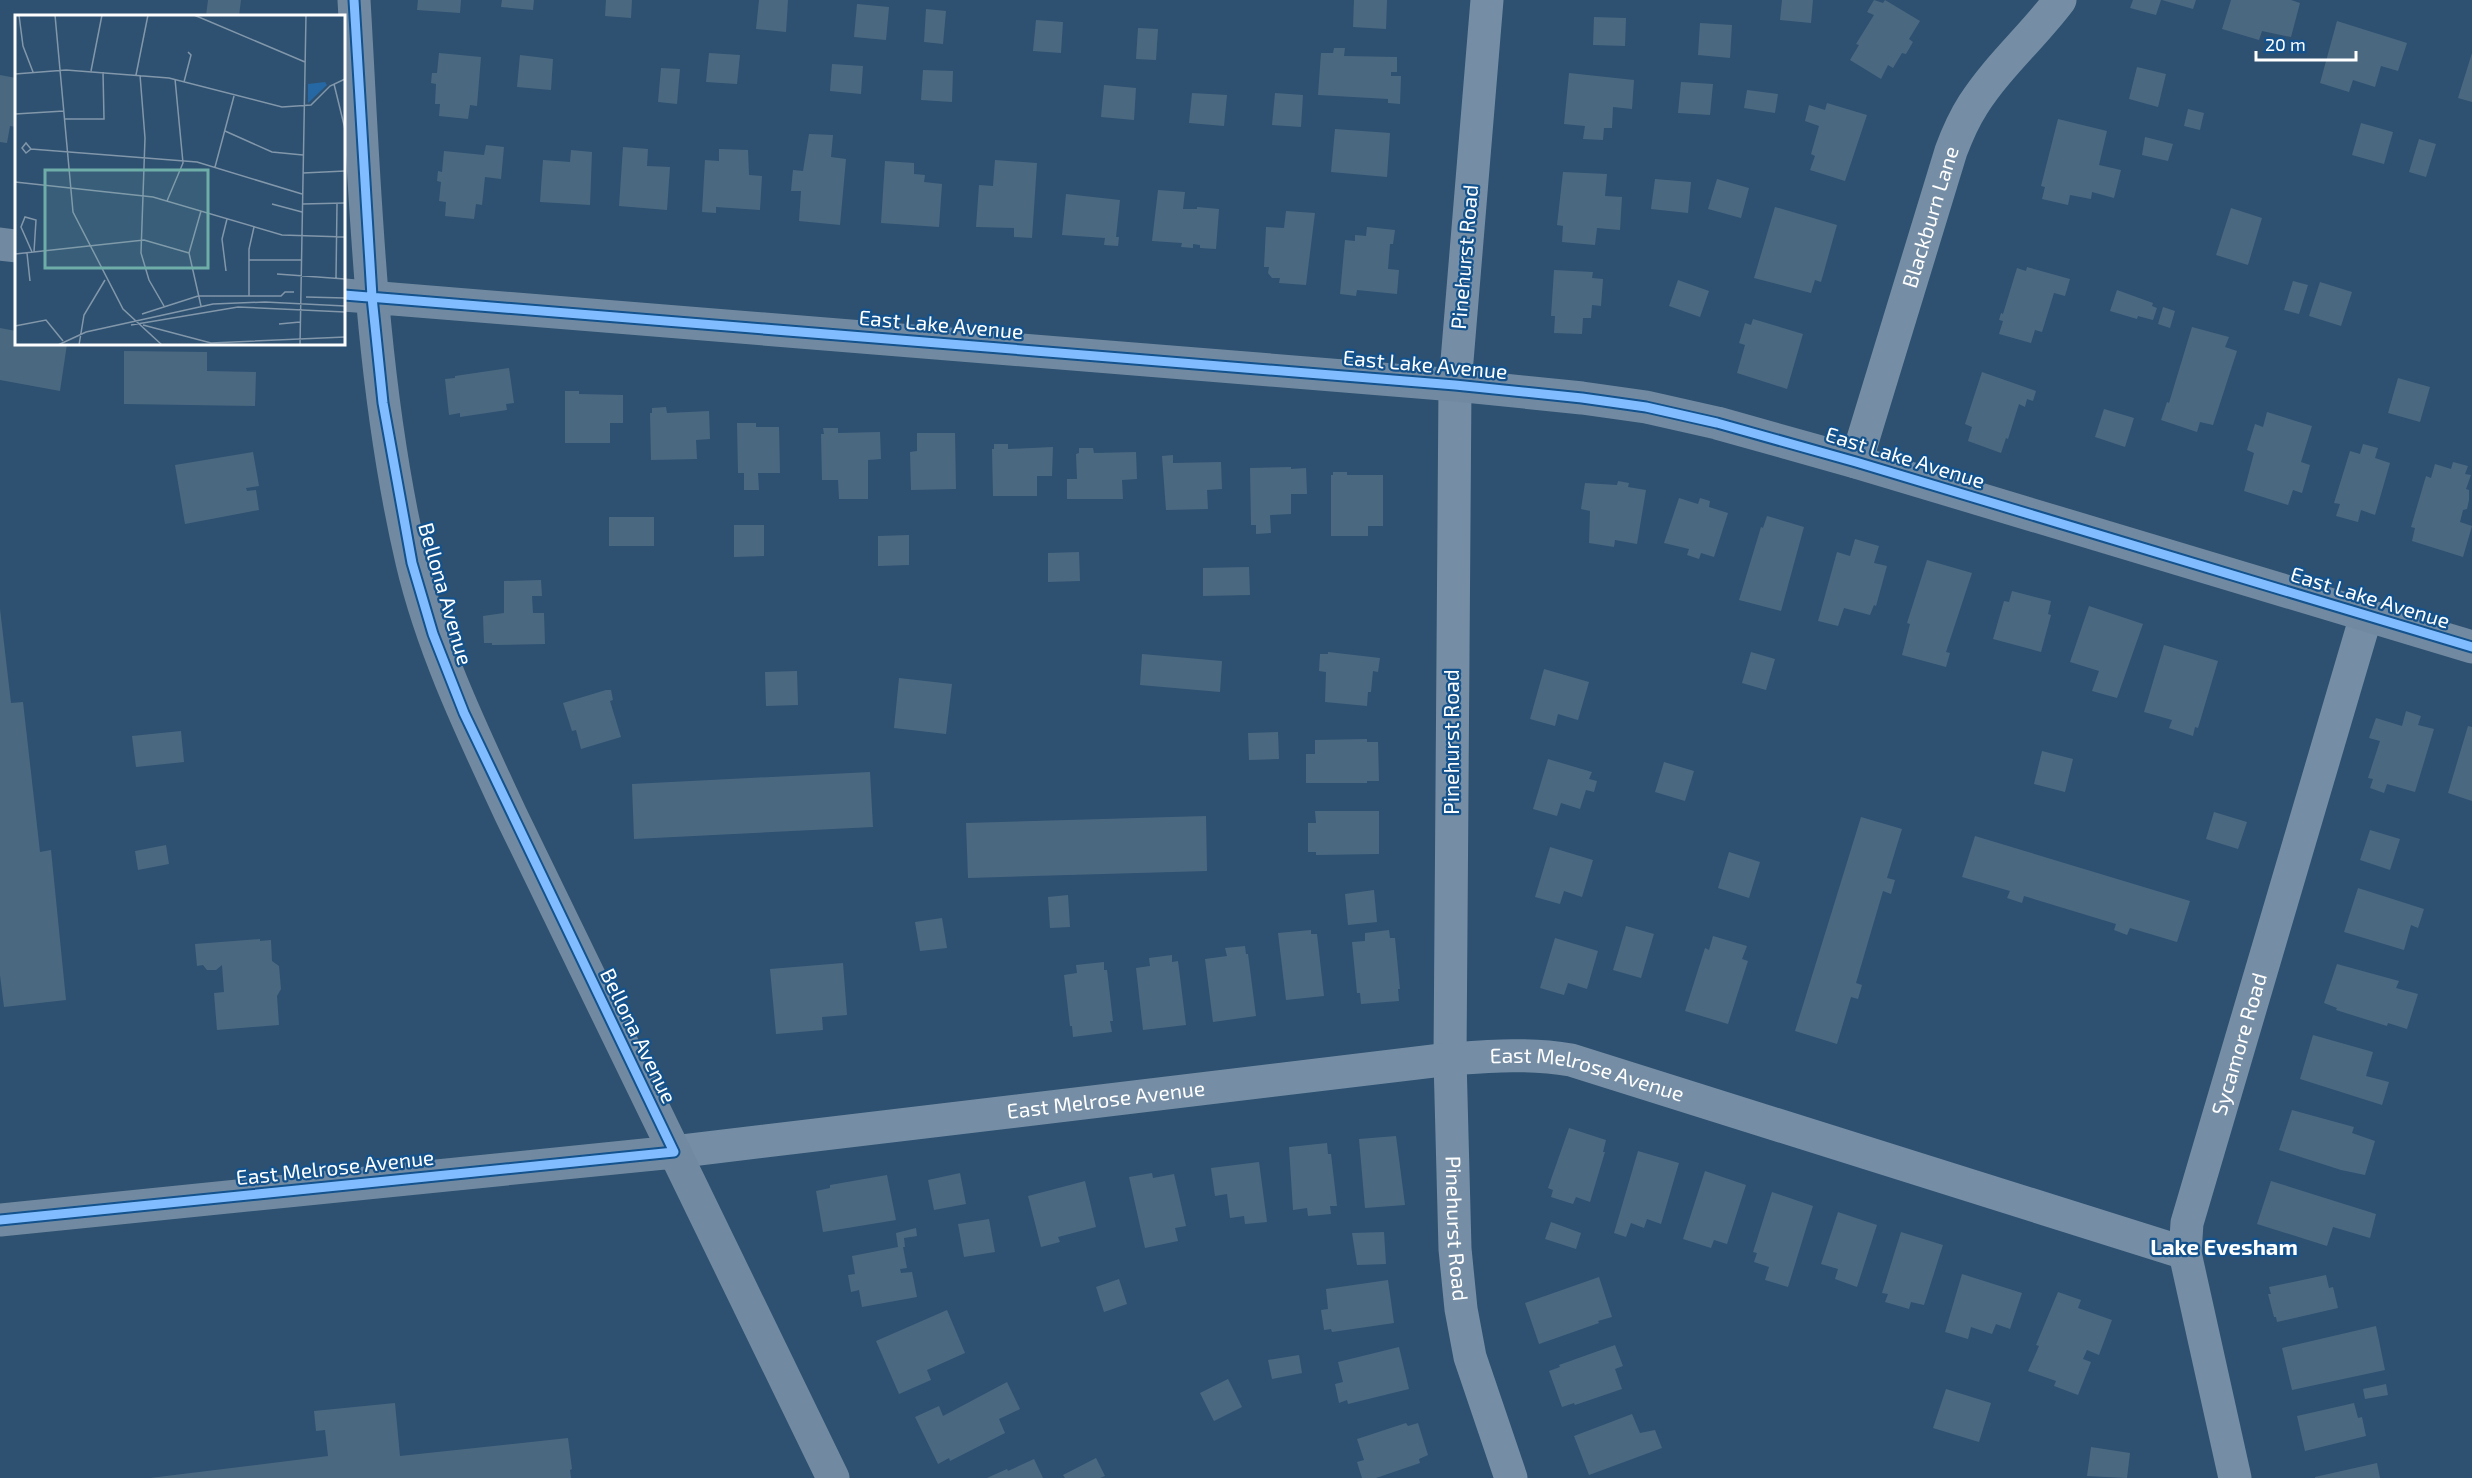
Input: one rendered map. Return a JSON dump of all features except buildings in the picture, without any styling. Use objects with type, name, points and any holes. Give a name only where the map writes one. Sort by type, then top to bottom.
[{"type":"street","name":"Bellona Avenue","points":[[354,0],[358,296],[383,403],[412,562],[433,634],[464,713],[833,1478]]},
{"type":"street","name":"Pinehurst Road","points":[[1487,0],[1455,385],[1450,1059],[1455,1249],[1461,1309],[1470,1357],[1510,1478]]},
{"type":"street","name":"Blackburn Lane","points":[[1856,462],[1960,128],[1995,76],[2060,0]]},
{"type":"street","points":[[0,244],[15,246]]},
{"type":"street","name":"East Lake Avenue","points":[[358,296],[1455,385],[1646,407],[1717,423],[1856,462],[2472,647]]},
{"type":"street","name":"Sycamore Road","points":[[2235,1478],[2186,1253],[2187,1223],[2366,616]]},
{"type":"street","name":"East Melrose Avenue","points":[[0,1220],[674,1152],[1450,1059],[1510,1054],[1542,1055],[1571,1060],[2186,1253]]},
{"type":"cycle path","points":[[0,1220],[674,1152],[464,713],[433,634],[412,563],[383,403],[372,297],[354,0]]},
{"type":"cycle path","points":[[345,295],[1455,385],[1646,407],[1717,423],[1856,462],[2472,647]]},
{"type":"district","name":"Lake Evesham","points":[[2224,1247]]}]
